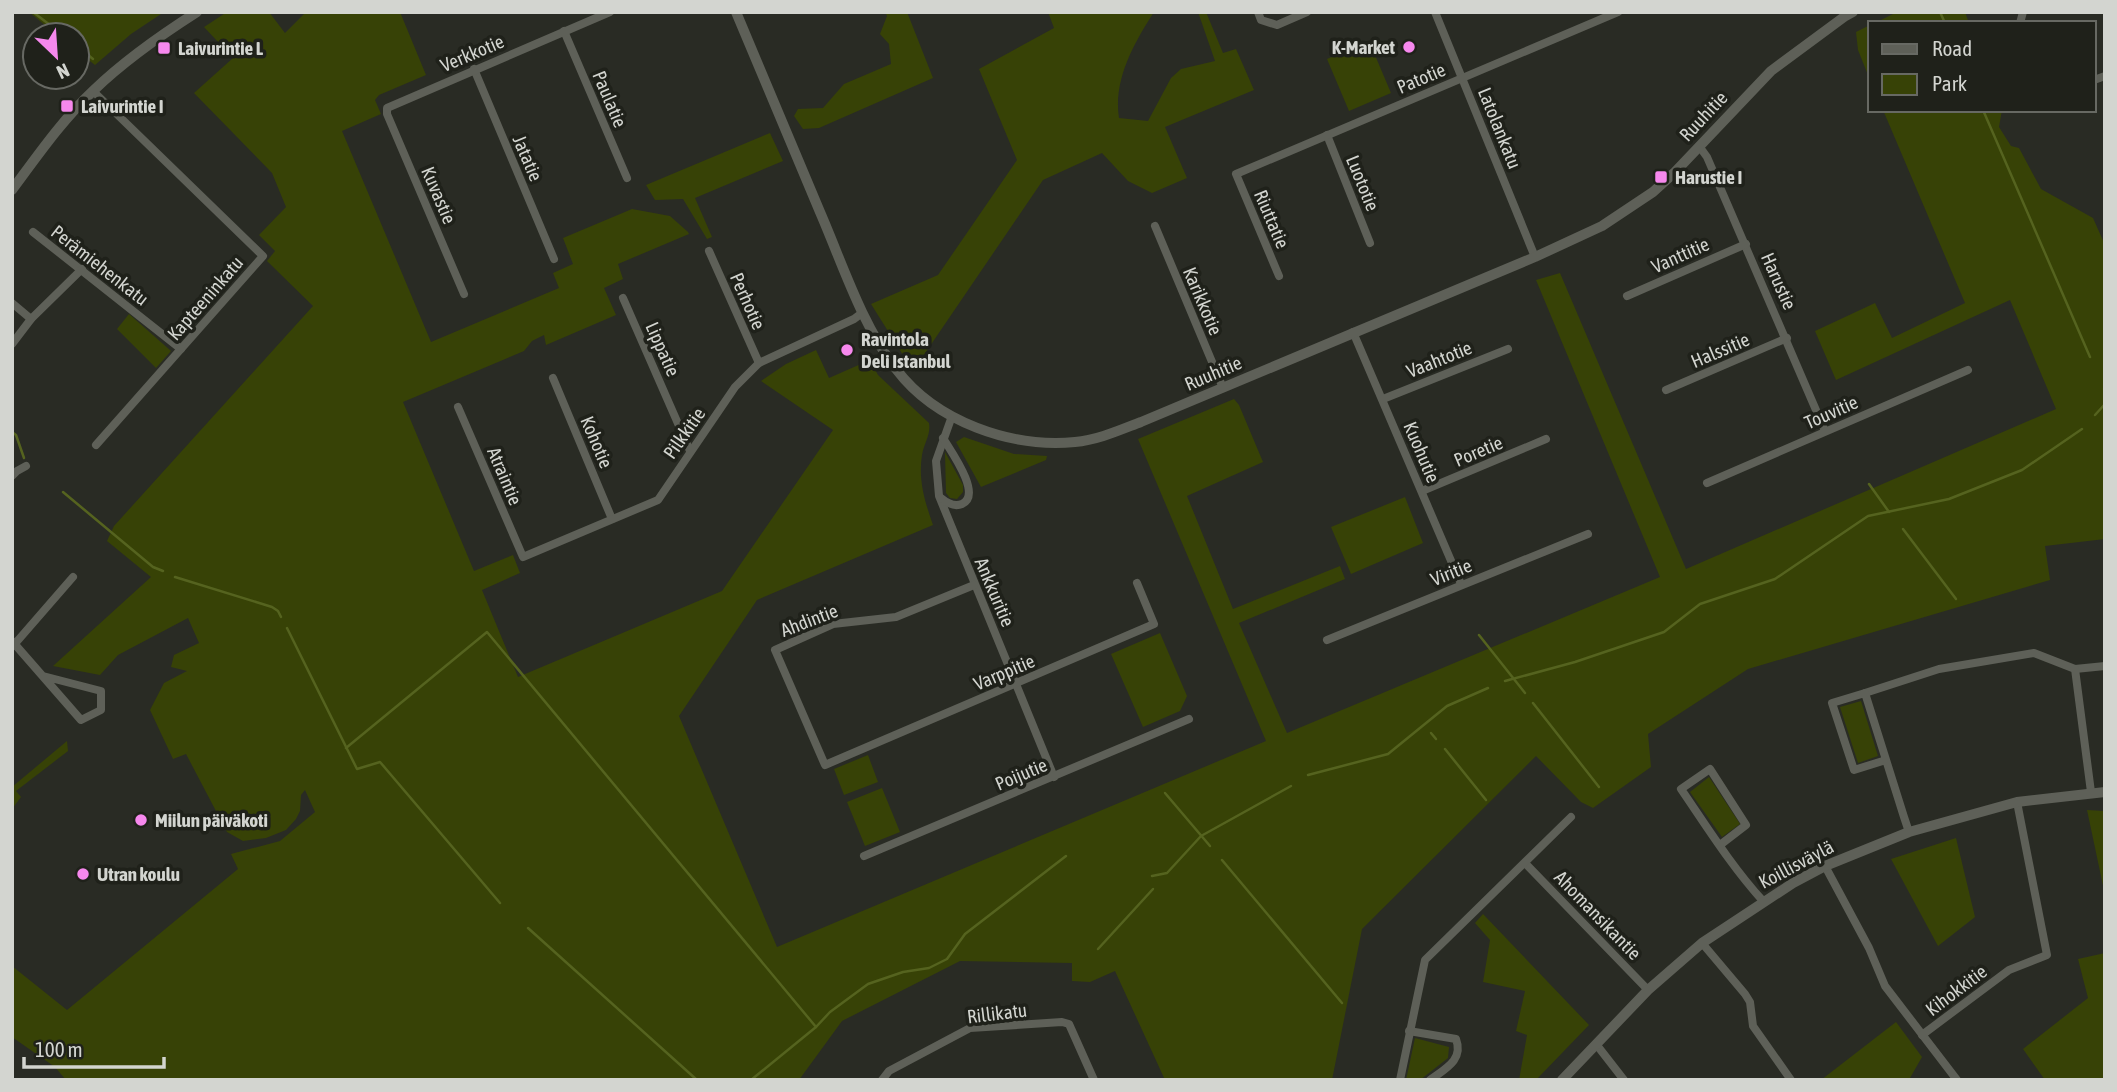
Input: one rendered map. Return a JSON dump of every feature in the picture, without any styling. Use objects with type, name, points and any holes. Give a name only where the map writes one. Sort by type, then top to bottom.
[{"type":"main road","points":[[12,190],[53,135],[93,91],[152,41],[197,12]]},
{"type":"street","name":"Verkkotie","points":[[387,108],[610,12]]},
{"type":"street","name":"Ruuhitie","points":[[736,12],[862,313],[897,371],[932,404],[976,428],[1002,436],[1051,443],[1078,442],[1105,436],[1575,240],[1626,212],[1653,192],[1771,71],[1853,12]]},
{"type":"street","points":[[1258,12],[1261,20],[1277,25],[1307,12]]},
{"type":"street","name":"Latolankatu","points":[[1435,12],[1535,257]]},
{"type":"street","name":"Patotie","points":[[1236,174],[1618,12]]},
{"type":"street","name":"Paulatie","points":[[564,31],[627,178]]},
{"type":"street","name":"Jatatie","points":[[474,69],[554,259]]},
{"type":"street","name":"Kapteeninkatu","points":[[93,91],[263,256],[96,445]]},
{"type":"street","name":"Kuvastie","points":[[387,108],[387,114],[464,294]]},
{"type":"street","name":"Luototie","points":[[1327,135],[1370,243]]},
{"type":"street","name":"Harustie","points":[[1699,146],[1707,157],[1825,431]]},
{"type":"street","name":"Riuttatie","points":[[1236,174],[1279,276]]},
{"type":"street","name":"Karikkotie","points":[[1155,226],[1223,388]]},
{"type":"street","name":"Perämiehenkatu","points":[[33,232],[181,349]]},
{"type":"street","name":"Vanttitie","points":[[1627,296],[1745,244]]},
{"type":"street","name":"Perhotie","points":[[709,251],[759,363]]},
{"type":"street","points":[[12,344],[31,320],[82,269]]},
{"type":"street","name":"Lippatie","points":[[623,298],[690,451]]},
{"type":"street","points":[[12,303],[31,320]]},
{"type":"street","name":"Pilkkitie","points":[[523,557],[658,500],[736,387],[759,363],[862,313]]},
{"type":"street","name":"Kuohutie","points":[[1353,332],[1461,584]]},
{"type":"street","name":"Halssitie","points":[[1666,390],[1787,338]]},
{"type":"street","name":"Vaahtotie","points":[[1383,399],[1508,349]]},
{"type":"street","name":"Touvitie","points":[[1707,483],[1968,370]]},
{"type":"street","name":"Kohotie","points":[[553,378],[612,519]]},
{"type":"street","name":"Atraintie","points":[[458,407],[523,557]]},
{"type":"street","name":"Ankkuritie","points":[[952,416],[936,461],[939,496],[1054,777]]},
{"type":"street","points":[[939,496],[946,502],[961,505],[968,500],[970,492],[964,473],[943,438]]},
{"type":"street","name":"Poretie","points":[[1422,491],[1546,439]]},
{"type":"street","points":[[12,477],[26,466]]},
{"type":"street","name":"Viritie","points":[[1327,640],[1588,534]]},
{"type":"street","points":[[43,676],[101,691],[101,710],[81,720],[13,644],[72,577]]},
{"type":"street","name":"Varppitie","points":[[825,765],[1154,624],[1137,583]]},
{"type":"street","name":"Ahdintie","points":[[825,765],[775,650],[833,624],[896,617],[974,585]]},
{"type":"street","points":[[1886,760],[1854,770],[1832,703],[1939,669],[2034,653],[2075,669],[2105,666]]},
{"type":"street","points":[[2075,669],[2091,792]]},
{"type":"street","points":[[1865,693],[1909,832]]},
{"type":"street","name":"Poijutie","points":[[864,856],[1189,719]]},
{"type":"street","points":[[1720,845],[1746,825],[1710,769],[1681,789],[1720,845],[1763,901]]},
{"type":"street","name":"Koillisväylä","points":[[1562,1080],[1648,990],[1702,943],[1763,901],[1825,866],[1909,832],[2017,802],[2105,792]]},
{"type":"street","name":"Kihokkitie","points":[[1825,866],[1869,947],[1885,986],[1922,1035],[2009,970],[2047,955],[2017,802]]},
{"type":"street","points":[[1400,1080],[1425,960],[1571,817]]},
{"type":"street","name":"Ahomansikantie","points":[[1525,863],[1648,990]]},
{"type":"street","points":[[1702,943],[1750,1002],[1753,1026],[1791,1080]]},
{"type":"street","name":"Rillikatu","points":[[881,1080],[889,1071],[970,1028],[1062,1022],[1069,1024],[1094,1080]]},
{"type":"street","points":[[1409,1031],[1456,1039],[1459,1048],[1456,1060],[1430,1080]]},
{"type":"street","points":[[1922,1035],[1957,1080]]},
{"type":"street","points":[[1596,1044],[1623,1080]]},
{"type":"green space","points":[[29,12],[164,12],[131,34],[95,65],[91,62],[91,21],[40,21]]},
{"type":"green space","points":[[227,12],[269,12],[285,33],[306,12],[400,12],[426,75],[379,95],[375,100],[381,114],[342,131],[431,342],[559,288],[553,273],[573,264],[563,238],[632,209],[670,216],[689,234],[618,264],[623,279],[604,288],[616,315],[546,345],[544,335],[532,341],[524,351],[403,402],[474,571],[513,555],[520,573],[482,590],[518,677],[722,591],[833,430],[761,381],[786,364],[816,350],[829,378],[870,360],[878,375],[929,423],[921,473],[933,525],[757,600],[679,716],[777,947],[1266,741],[1138,439],[1234,399],[1239,405],[1263,462],[1187,496],[1233,609],[1340,566],[1345,579],[1239,623],[1287,733],[1660,577],[1536,280],[1560,273],[1686,569],[2056,409],[2010,300],[1836,380],[1815,331],[1875,303],[1892,338],[1965,303],[1884,112],[2002,112],[1999,127],[2011,146],[2019,148],[2041,189],[2093,218],[2105,245],[2105,539],[2045,546],[2050,580],[1748,669],[1648,734],[1651,767],[1593,808],[1581,802],[1536,756],[1362,929],[1332,1080],[1165,1080],[1115,971],[1090,982],[1072,981],[1072,963],[960,961],[842,1021],[799,1080],[66,1080],[55,1067],[12,1037],[12,966],[67,1010],[238,869],[231,854],[280,841],[315,812],[305,790],[301,795],[300,811],[286,830],[266,838],[243,841],[227,832],[186,754],[173,759],[150,710],[164,683],[187,671],[171,667],[174,655],[199,643],[188,618],[118,655],[100,675],[53,666],[151,577],[107,541],[114,526],[313,306],[267,261],[275,251],[259,235],[286,207],[272,173],[194,93],[233,58],[204,27]]},
{"type":"green space","points":[[885,12],[907,12],[933,78],[819,128],[803,129],[794,116],[798,109],[823,108],[844,84],[891,64],[889,44],[880,34],[887,16]]},
{"type":"green space","points":[[1048,12],[1154,12],[1139,36],[1122,76],[1119,118],[1148,121],[1171,78],[1181,69],[1215,61],[1198,12],[1206,12],[1223,53],[1236,49],[1254,90],[1165,127],[1187,178],[1152,193],[1128,181],[1102,153],[1043,180],[913,371],[871,304],[938,275],[1017,160],[979,69],[1054,28]]},
{"type":"green space","points":[[1897,12],[1965,12],[1968,21],[1879,21]]},
{"type":"green space","points":[[1868,26],[1868,75],[1858,50],[1856,32]]},
{"type":"green space","points":[[1369,41],[1391,93],[1349,111],[1327,59]]},
{"type":"green space","points":[[770,133],[783,161],[695,198],[712,237],[707,239],[683,199],[655,200],[646,185]]},
{"type":"green space","points":[[129,314],[171,351],[156,368],[117,329]]},
{"type":"green space","points":[[964,437],[1014,454],[1047,456],[1046,460],[981,487],[956,442]]},
{"type":"green space","points":[[945,452],[963,485],[963,492],[957,499],[950,498],[946,493]]},
{"type":"green space","points":[[1405,497],[1423,543],[1351,574],[1331,527]]},
{"type":"green space","points":[[1160,633],[1187,696],[1180,711],[1143,727],[1111,654]]},
{"type":"green space","points":[[1861,701],[1878,756],[1858,763],[1840,707]]},
{"type":"green space","points":[[67,741],[68,751],[16,791],[21,797],[12,809],[12,787]]},
{"type":"green space","points":[[868,755],[878,782],[844,795],[834,769]]},
{"type":"green space","points":[[1709,777],[1740,824],[1722,837],[1690,792]]},
{"type":"green space","points":[[882,788],[900,832],[865,846],[847,802]]},
{"type":"green space","points":[[2087,810],[2105,811],[2105,895]]},
{"type":"green space","points":[[1956,838],[1975,917],[1938,946],[1891,859]]},
{"type":"green space","points":[[1483,914],[1589,1025],[1536,1080],[1519,1080],[1527,1035],[1516,1031],[1525,991],[1483,982],[1490,940],[1475,923]]},
{"type":"green space","points":[[2105,953],[2105,1080],[2045,1080],[2023,1049],[2088,998],[2078,959]]},
{"type":"green space","points":[[1896,1022],[1922,1057],[1908,1080],[1821,1080]]},
{"type":"green space","points":[[1415,1038],[1449,1047],[1448,1058],[1420,1080],[1406,1080]]},
{"type":"waterway","points":[[33,12],[45,21]]},
{"type":"waterway","points":[[1940,12],[1944,21]]},
{"type":"waterway","points":[[1984,112],[2090,357]]},
{"type":"waterway","points":[[2095,415],[2105,404]]},
{"type":"waterway","points":[[1505,681],[1575,662],[1664,632],[1700,604],[1775,579],[1868,516],[1949,499],[2022,470],[2082,429]]},
{"type":"waterway","points":[[12,432],[16,435],[24,458]]},
{"type":"waterway","points":[[1869,484],[1889,512]]},
{"type":"waterway","points":[[63,492],[153,567],[163,571]]},
{"type":"waterway","points":[[1903,529],[1956,599]]},
{"type":"waterway","points":[[175,577],[272,607],[281,617]]},
{"type":"waterway","points":[[287,628],[357,769],[380,762],[500,903]]},
{"type":"waterway","points":[[346,748],[487,632],[816,1027]]},
{"type":"waterway","points":[[1479,635],[1525,693]]},
{"type":"waterway","points":[[1308,775],[1388,754],[1447,706],[1488,688]]},
{"type":"waterway","points":[[1533,703],[1599,787]]},
{"type":"waterway","points":[[1431,733],[1436,739]]},
{"type":"waterway","points":[[1445,749],[1486,800]]},
{"type":"waterway","points":[[1152,876],[1167,873],[1201,836],[1291,786]]},
{"type":"waterway","points":[[1165,793],[1210,846]]},
{"type":"waterway","points":[[751,1080],[816,1027],[830,1012],[868,984],[903,972],[929,968],[947,959],[965,934],[1066,856]]},
{"type":"waterway","points":[[1222,860],[1342,1003]]},
{"type":"waterway","points":[[1098,949],[1153,889]]},
{"type":"waterway","points":[[528,928],[697,1080]]},
{"type":"place","name":"K-Market","points":[[1409,47]]},
{"type":"place","name":"Laivurintie L","points":[[164,48]]},
{"type":"place","name":"Laivurintie I","points":[[67,106]]},
{"type":"place","name":"Harustie I","points":[[1661,177]]},
{"type":"place","name":"Ravintola Deli Istanbul","points":[[847,350]]},
{"type":"place","name":"Miilun päiväkoti","points":[[141,820]]},
{"type":"place","name":"Utran koulu","points":[[83,874]]}]
